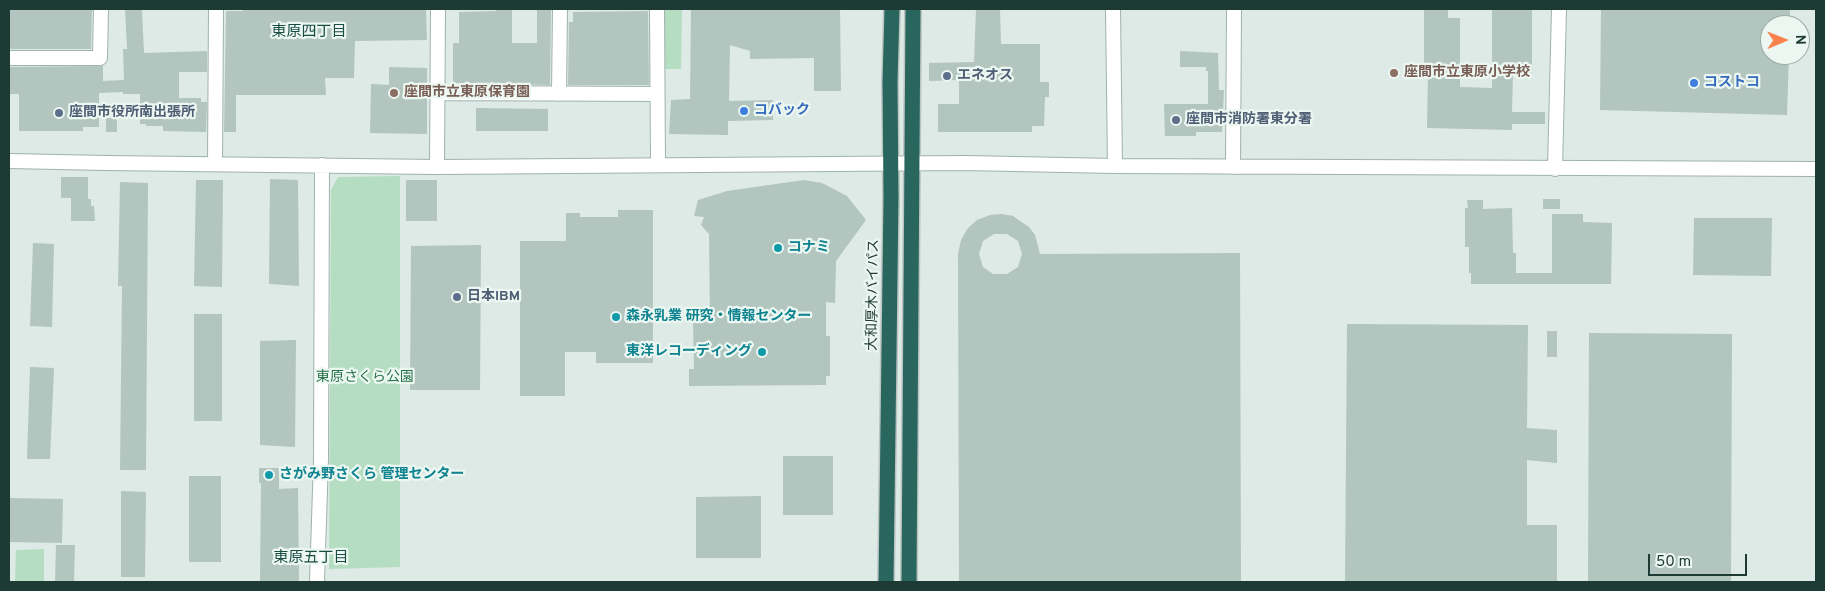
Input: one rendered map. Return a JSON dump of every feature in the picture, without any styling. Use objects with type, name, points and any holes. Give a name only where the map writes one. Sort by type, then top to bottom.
[{"type":"highway","name":"大和厚木バイパス","points":[[886,582],[892,9]]},
{"type":"highway","points":[[909,582],[913,9]]},
{"type":"street","points":[[9,58],[100,58],[100,9]]},
{"type":"street","points":[[215,164],[216,9]]},
{"type":"street","points":[[437,167],[438,9]]},
{"type":"street","points":[[559,94],[560,9]]},
{"type":"street","points":[[657,9],[656,94],[658,165]]},
{"type":"street","points":[[1113,9],[1115,166]]},
{"type":"street","points":[[1233,167],[1234,9]]},
{"type":"street","points":[[1555,169],[1559,9]]},
{"type":"street","points":[[438,93],[656,94]]},
{"type":"street","points":[[9,161],[437,167],[912,163],[1233,167],[1816,169]]},
{"type":"street","points":[[317,582],[321,460],[322,165]]},
{"type":"green space","points":[[663,9],[682,9],[681,69],[664,69]]},
{"type":"green space","name":"東原さくら公園","points":[[400,176],[400,567],[329,569],[331,190],[338,177]]},
{"type":"green space","points":[[44,549],[44,582],[15,582],[16,550]]},
{"type":"building","points":[[9,9],[92,9],[91,49],[9,49]]},
{"type":"building","points":[[125,9],[142,9],[144,53],[207,51],[207,72],[179,72],[179,98],[201,98],[201,102],[207,102],[206,132],[163,131],[163,126],[140,124],[140,94],[123,94],[123,92],[99,93],[99,127],[83,127],[83,131],[19,131],[19,94],[9,94],[9,67],[103,66],[103,81],[124,80],[123,49],[127,49]]},
{"type":"building","points":[[243,9],[426,9],[427,40],[355,41],[354,78],[325,78],[326,95],[236,95],[236,132],[224,132],[226,11],[243,11]]},
{"type":"building","points":[[496,9],[512,9],[512,43],[537,43],[537,10],[551,10],[550,85],[453,83],[453,43],[459,43],[459,12],[496,11]]},
{"type":"building","points":[[691,9],[840,9],[841,91],[814,91],[814,58],[750,59],[750,51],[730,45],[729,101],[773,100],[773,120],[728,121],[728,135],[669,134],[671,100],[690,99]]},
{"type":"building","points":[[976,9],[1000,9],[1001,44],[1040,44],[1040,82],[1049,82],[1049,97],[1045,97],[1044,126],[1032,126],[1032,132],[938,132],[938,104],[959,104],[959,80],[929,81],[929,63],[974,62]]},
{"type":"building","points":[[1424,9],[1448,9],[1448,18],[1460,18],[1460,87],[1492,88],[1492,9],[1532,9],[1532,73],[1513,73],[1512,112],[1545,112],[1545,124],[1512,124],[1512,130],[1427,128],[1428,73],[1424,73]]},
{"type":"building","name":"コストコ","points":[[1601,9],[1790,9],[1790,15],[1760,15],[1760,65],[1789,65],[1787,115],[1600,110]]},
{"type":"building","points":[[648,11],[649,85],[568,85],[569,22],[573,22],[573,12]]},
{"type":"building","points":[[1180,51],[1218,53],[1219,90],[1224,90],[1222,132],[1196,132],[1196,136],[1165,136],[1164,104],[1208,104],[1208,71],[1206,71],[1206,67],[1180,67]]},
{"type":"building","points":[[389,67],[427,68],[427,134],[370,133],[371,84],[389,85]]},
{"type":"building","points":[[476,108],[548,109],[548,131],[476,131]]},
{"type":"building","points":[[106,118],[117,118],[117,132],[106,132]]},
{"type":"building","points":[[61,177],[88,177],[88,199],[91,199],[91,206],[94,206],[95,221],[71,221],[71,198],[61,198]]},
{"type":"building","points":[[270,179],[298,180],[299,286],[269,284]]},
{"type":"building","points":[[196,180],[223,180],[222,287],[194,286]]},
{"type":"building","points":[[406,180],[437,180],[437,221],[406,221]]},
{"type":"building","name":"コナミ","points":[[804,180],[822,183],[847,196],[866,220],[836,261],[835,303],[826,302],[826,336],[830,336],[830,376],[826,376],[826,385],[689,386],[689,369],[694,369],[693,320],[710,320],[709,234],[701,225],[704,217],[694,216],[698,200],[727,191]]},
{"type":"building","points":[[120,182],[148,183],[146,470],[120,470],[122,286],[118,286]]},
{"type":"building","points":[[1543,199],[1560,199],[1560,209],[1543,209]]},
{"type":"building","points":[[1467,200],[1483,200],[1483,209],[1512,208],[1513,253],[1516,253],[1516,273],[1552,273],[1552,214],[1583,214],[1583,222],[1612,223],[1611,284],[1471,284],[1469,247],[1465,247],[1465,208],[1468,208]]},
{"type":"building","name":"森永乳業 研究・情報センター","points":[[618,210],[653,210],[653,363],[596,363],[596,352],[565,352],[565,396],[520,396],[520,241],[566,241],[566,213],[580,213],[580,217],[618,217]]},
{"type":"building","points":[[1002,214],[1013,216],[1029,227],[1035,235],[1040,254],[1240,253],[1241,582],[959,582],[958,254],[961,240],[968,228],[977,220],[990,215]],"holes":[[[994,234],[1007,234],[1018,241],[1022,254],[1018,267],[1007,274],[993,274],[983,267],[979,254],[983,241]]]},
{"type":"building","points":[[1694,218],[1772,218],[1771,276],[1693,275]]},
{"type":"building","points":[[33,243],[54,244],[52,327],[30,326]]},
{"type":"building","points":[[481,245],[480,390],[410,390],[411,246]]},
{"type":"building","points":[[194,314],[222,314],[222,421],[194,421]]},
{"type":"building","points":[[1347,324],[1528,325],[1527,428],[1557,430],[1557,463],[1527,460],[1527,525],[1557,525],[1557,582],[1345,582]]},
{"type":"building","points":[[1547,331],[1557,331],[1557,357],[1547,357]]},
{"type":"building","points":[[1589,333],[1732,334],[1731,582],[1588,582]]},
{"type":"building","points":[[296,340],[295,447],[260,445],[260,341]]},
{"type":"building","points":[[30,367],[54,368],[50,459],[27,459]]},
{"type":"building","points":[[783,456],[833,456],[833,515],[783,515]]},
{"type":"building","points":[[259,468],[279,468],[279,489],[298,488],[299,582],[260,582],[261,483],[259,483]]},
{"type":"building","points":[[189,476],[221,476],[221,562],[189,562]]},
{"type":"building","points":[[121,491],[146,492],[145,577],[121,577]]},
{"type":"building","points":[[761,496],[761,558],[696,558],[696,497]]},
{"type":"building","points":[[9,498],[63,499],[62,543],[9,542]]},
{"type":"building","points":[[56,545],[75,545],[74,582],[55,582]]},
{"type":"place","name":"座間市立東原小学校","points":[[1394,73]]},
{"type":"place","name":"エネオス","points":[[947,76]]},
{"type":"place","name":"コストコ","points":[[1694,83]]},
{"type":"place","name":"座間市立東原保育園","points":[[394,93]]},
{"type":"place","name":"コバック","points":[[744,111]]},
{"type":"place","name":"座間市役所南出張所","points":[[59,113]]},
{"type":"place","name":"座間市消防署東分署","points":[[1176,120]]},
{"type":"place","name":"コナミ","points":[[778,248]]},
{"type":"place","name":"日本IBM","points":[[457,297]]},
{"type":"place","name":"森永乳業 研究・情報センター","points":[[616,317]]},
{"type":"place","name":"東洋レコーディング","points":[[762,352]]},
{"type":"place","name":"さがみ野さくら 管理センター","points":[[269,475]]},
{"type":"district","name":"東原四丁目","points":[[309,33]]},
{"type":"district","name":"東原五丁目","points":[[311,559]]}]
